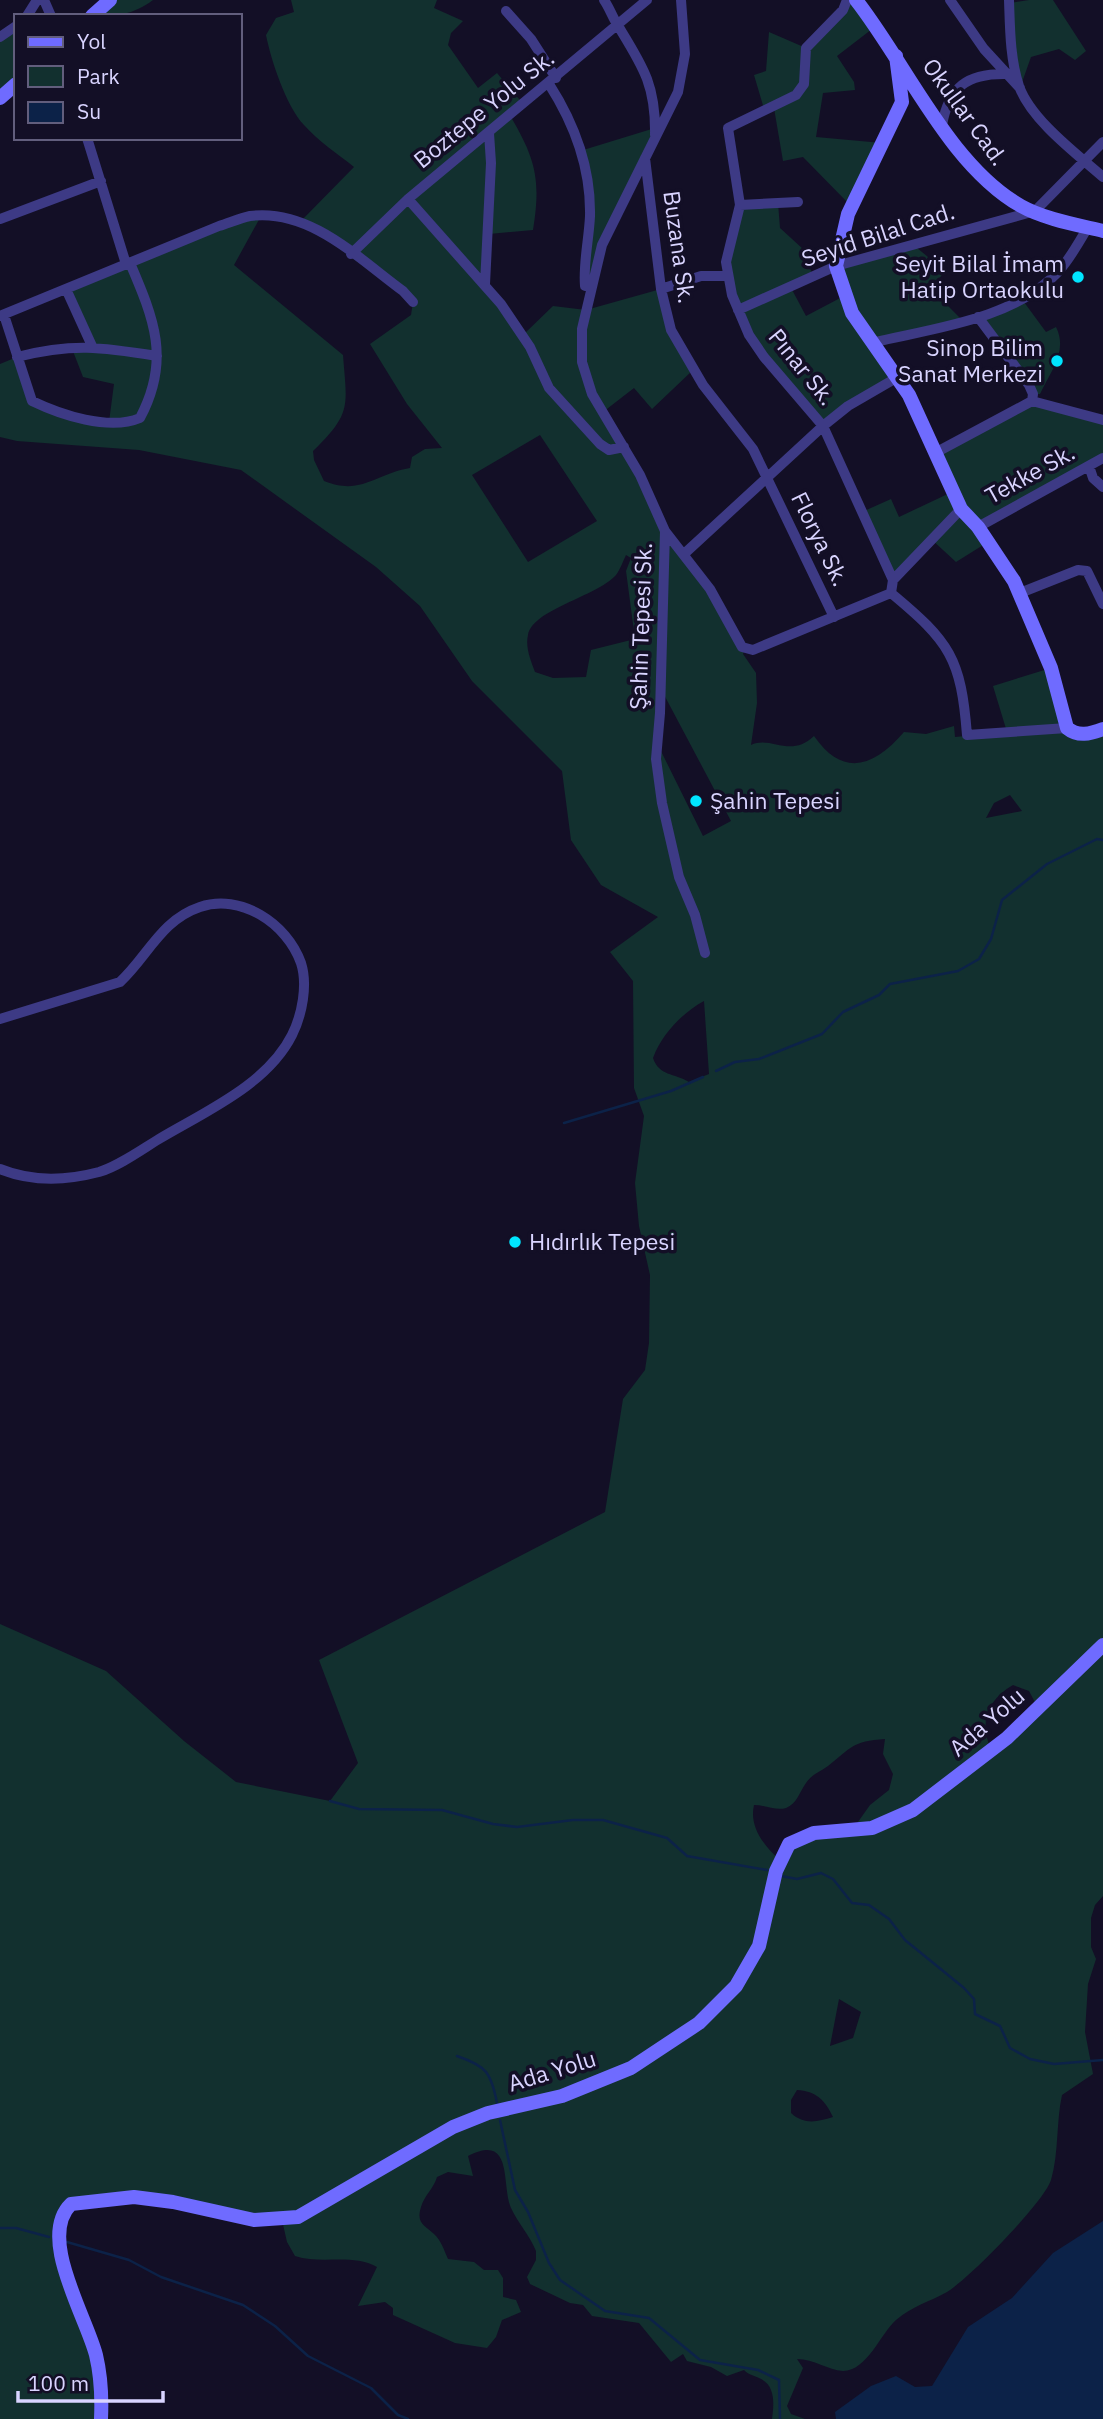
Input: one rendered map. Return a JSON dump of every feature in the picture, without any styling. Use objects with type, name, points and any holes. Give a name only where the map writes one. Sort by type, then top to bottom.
[{"type":"street","points":[[94,14],[110,0]]},
{"type":"street","points":[[604,0],[638,54],[650,82],[656,113],[655,139]]},
{"type":"street","name":"Boztepe Yolu Sk.","points":[[351,254],[408,199],[647,0]]},
{"type":"street","points":[[645,158],[678,92],[685,54],[681,0]]},
{"type":"street","name":"Pınar Sk.","points":[[847,0],[843,10],[806,48],[803,83],[796,95],[728,128],[740,205],[726,262],[726,276],[749,335],[764,357],[823,426],[893,580]]},
{"type":"street","name":"Okullar Cad.","points":[[856,0],[897,56],[964,159],[990,186],[1024,208],[1103,231]]},
{"type":"street","points":[[950,0],[984,49],[1020,88],[1040,118],[1103,177]]},
{"type":"street","points":[[1009,0],[1012,46],[1020,88]]},
{"type":"street","points":[[506,10],[531,39],[553,81],[574,131],[587,180],[590,214],[585,282],[587,303]]},
{"type":"street","points":[[897,56],[902,102],[848,214],[836,265],[852,313],[898,377],[961,509],[978,527],[1020,593],[1051,668],[1067,728],[1074,733],[1084,734],[1103,729]]},
{"type":"street","points":[[942,125],[946,104],[957,88],[972,78],[989,73],[1007,74]]},
{"type":"street","points":[[0,98],[14,85]]},
{"type":"street","points":[[485,284],[491,163],[489,133]]},
{"type":"street","points":[[88,140],[128,264],[152,315],[158,344],[152,396],[140,418],[128,423],[51,411],[32,401],[2,315],[128,264],[250,216],[301,221],[325,233],[403,291],[413,302]]},
{"type":"street","points":[[1035,211],[1103,142]]},
{"type":"street","name":"Şahin Tepesi Sk.","points":[[645,158],[602,245],[587,303],[580,348],[586,381],[624,447],[665,531],[660,713],[656,759],[662,803],[679,877],[695,915],[705,953]]},
{"type":"street","name":"Buzana Sk.","points":[[645,158],[661,289],[671,330],[685,357],[752,449],[769,479]]},
{"type":"street","points":[[0,219],[101,181]]},
{"type":"street","points":[[408,199],[485,284],[517,327],[548,388],[600,444],[608,450],[624,447]]},
{"type":"street","points":[[740,205],[798,202]]},
{"type":"street","name":"Seyid Bilal Cad.","points":[[738,310],[836,265],[1035,211]]},
{"type":"street","points":[[875,342],[978,317],[1044,285],[1060,270],[1088,227]]},
{"type":"street","points":[[661,289],[701,276],[726,276]]},
{"type":"street","points":[[66,289],[92,346]]},
{"type":"street","points":[[978,317],[1029,385],[1033,394],[1032,401]]},
{"type":"street","points":[[17,358],[47,349],[92,346],[157,356]]},
{"type":"street","points":[[684,554],[769,479],[823,426],[848,407],[898,377]]},
{"type":"street","points":[[935,453],[1032,401],[1103,420]]},
{"type":"street","name":"Tekke Sk.","points":[[978,527],[1103,458]]},
{"type":"street","points":[[1089,466],[1093,478],[1103,487]]},
{"type":"street","name":"Florya Sk.","points":[[769,479],[834,617]]},
{"type":"street","points":[[891,593],[893,580],[961,509]]},
{"type":"street","points":[[665,531],[710,589],[742,647],[754,650],[891,593]]},
{"type":"street","points":[[1020,593],[1078,570],[1087,571],[1098,580],[1103,604]]},
{"type":"street","points":[[891,593],[923,620],[950,650],[963,689],[967,735],[1067,728]]},
{"type":"street","points":[[0,1019],[120,982],[173,920],[200,907],[228,902],[242,905],[274,925],[301,963],[305,986],[291,1036],[273,1060],[234,1094],[101,1171],[38,1180],[0,1169]]},
{"type":"street","name":"Ada Yolu","points":[[101,2419],[102,2395],[96,2355],[67,2275],[58,2240],[60,2218],[71,2204],[134,2197],[173,2202],[254,2220],[298,2217],[453,2127],[488,2113],[562,2096],[631,2068],[698,2022],[736,1986],[759,1946],[776,1871],[789,1844],[814,1833],[872,1828],[913,1810],[1007,1738],[1103,1645]]},
{"type":"green space","points":[[110,0],[153,0],[124,14],[94,14]]},
{"type":"green space","points":[[291,0],[437,0],[434,8],[463,21],[451,33],[448,45],[478,88],[497,73],[524,105],[511,117],[526,146],[534,171],[536,197],[533,230],[489,234],[485,284],[523,335],[553,306],[586,310],[661,289],[665,308],[693,370],[652,409],[634,388],[603,412],[665,531],[745,648],[743,654],[756,673],[757,703],[751,745],[766,743],[797,746],[814,736],[836,758],[859,763],[881,753],[904,732],[926,734],[954,726],[955,737],[1007,732],[993,686],[1051,668],[1067,728],[1103,729],[1103,1896],[1095,1905],[1091,1918],[1091,1947],[1096,1959],[1088,1984],[1085,2032],[1093,2074],[1062,2095],[1054,2170],[1045,2191],[988,2257],[947,2292],[902,2315],[890,2326],[866,2358],[852,2369],[837,2370],[797,2359],[803,2368],[787,2406],[791,2414],[805,2419],[772,2419],[771,2390],[765,2381],[744,2370],[727,2376],[711,2367],[687,2361],[683,2354],[671,2362],[639,2323],[592,2316],[583,2305],[570,2303],[530,2284],[527,2277],[536,2260],[536,2251],[511,2208],[499,2156],[493,2151],[483,2150],[468,2156],[473,2176],[448,2172],[437,2177],[422,2203],[420,2217],[422,2223],[439,2239],[448,2259],[474,2262],[484,2270],[498,2270],[503,2278],[503,2297],[516,2300],[521,2312],[502,2320],[496,2337],[487,2348],[455,2343],[393,2315],[393,2308],[385,2302],[358,2306],[377,2267],[357,2261],[316,2260],[295,2256],[287,2242],[282,2220],[173,2202],[82,2201],[58,2228],[88,2328],[101,2419],[0,2419],[0,1624],[106,1671],[184,1741],[236,1782],[330,1801],[358,1763],[319,1660],[605,1512],[623,1399],[645,1370],[649,1343],[650,1275],[639,1226],[635,1183],[644,1116],[634,1088],[633,981],[610,952],[658,917],[601,885],[571,840],[562,771],[472,681],[420,606],[376,567],[241,470],[139,450],[17,441],[0,437],[0,364],[17,357],[32,401],[109,422],[114,384],[83,377],[71,346],[91,346],[66,289],[219,226],[261,216],[234,265],[343,355],[346,398],[341,418],[313,451],[314,460],[324,481],[337,485],[358,485],[410,468],[412,457],[425,449],[442,448],[407,404],[370,344],[411,315],[413,302],[301,221],[354,167],[322,142],[297,117],[280,82],[266,35],[276,18],[294,12]],"holes":[[[540,435],[597,521],[528,562],[472,475]],[[626,555],[631,558],[626,571],[635,639],[591,650],[586,677],[553,678],[535,672],[527,644],[532,626],[553,610],[595,590],[616,575]],[[661,689],[731,821],[703,836],[657,743]],[[1010,795],[1022,811],[986,818],[994,803]],[[704,1001],[709,1074],[689,1082],[663,1071],[653,1058],[667,1033],[688,1012]],[[1013,1685],[1029,1691],[1038,1708],[991,1750],[987,1740],[986,1721],[991,1705]],[[885,1739],[883,1754],[893,1774],[889,1790],[870,1805],[853,1829],[789,1844],[779,1859],[755,1828],[754,1805],[778,1809],[790,1806],[811,1777],[853,1746]],[[839,1999],[861,2012],[853,2038],[830,2046]],[[797,2090],[810,2092],[819,2098],[833,2117],[811,2121],[791,2113],[791,2100]]]},
{"type":"green space","points":[[847,0],[876,26],[837,56],[854,82],[855,90],[823,93],[816,137],[882,143],[851,206],[803,157],[783,161],[774,108],[765,112],[754,75],[766,71],[769,32],[806,48]]},
{"type":"green space","points":[[1053,0],[1086,51],[1075,60],[1059,49],[1031,57],[1020,88],[1009,3]]},
{"type":"green space","points":[[14,27],[14,86],[0,98],[0,37]]},
{"type":"green space","points":[[655,128],[618,208],[587,302],[590,213],[580,151]]},
{"type":"green space","points":[[778,203],[780,228],[803,249],[813,276],[790,286],[806,316],[844,296],[836,266],[911,243],[945,271],[931,289],[963,321],[876,342],[898,377],[823,426],[749,335],[726,262],[740,205]]},
{"type":"green space","points":[[1021,298],[1046,332],[1056,327],[1059,336],[1057,361],[1040,394],[1033,394],[978,317]]},
{"type":"green space","points":[[1032,401],[1103,420],[1103,458],[978,527],[988,542],[956,562],[930,538],[893,580],[862,512],[891,499],[899,517],[952,492],[935,453]]},
{"type":"water","points":[[1103,2221],[1103,2419],[836,2419],[835,2412],[871,2386],[896,2376],[915,2387],[932,2386],[968,2327],[1012,2298],[1053,2253]]},
{"type":"waterway","points":[[716,1071],[735,1062],[759,1059],[822,1034],[843,1012],[879,995],[890,984],[958,971],[979,959],[991,939],[1002,900],[1047,864],[1097,839],[1103,840]]},
{"type":"waterway","points":[[564,1123],[671,1091],[703,1077]]},
{"type":"waterway","points":[[330,1801],[359,1809],[442,1810],[493,1824],[517,1827],[573,1820],[603,1820],[667,1838],[687,1856],[767,1870]]},
{"type":"waterway","points":[[781,1876],[797,1879],[821,1873],[833,1879],[852,1903],[869,1905],[889,1919],[905,1940],[974,1999],[975,2014],[1000,2026],[1010,2048],[1030,2059],[1054,2064],[1103,2060]]},
{"type":"waterway","points":[[457,2056],[475,2063],[486,2072],[497,2103]]},
{"type":"waterway","points":[[500,2120],[515,2190],[528,2212],[549,2263],[560,2280],[605,2311],[649,2318],[700,2360],[758,2370],[779,2380],[780,2419]]},
{"type":"waterway","points":[[0,2228],[16,2228],[49,2237]]},
{"type":"waterway","points":[[67,2242],[129,2260],[161,2277],[243,2305],[275,2326],[308,2356],[371,2388],[398,2415],[408,2419]]},
{"type":"place","name":"Seyit Bilal İmam Hatip Ortaokulu","points":[[1078,277]]},
{"type":"place","name":"Sinop Bilim Sanat Merkezi","points":[[1057,361]]},
{"type":"place","name":"Şahin Tepesi","points":[[696,801]]},
{"type":"place","name":"Hıdırlık Tepesi","points":[[515,1242]]}]
